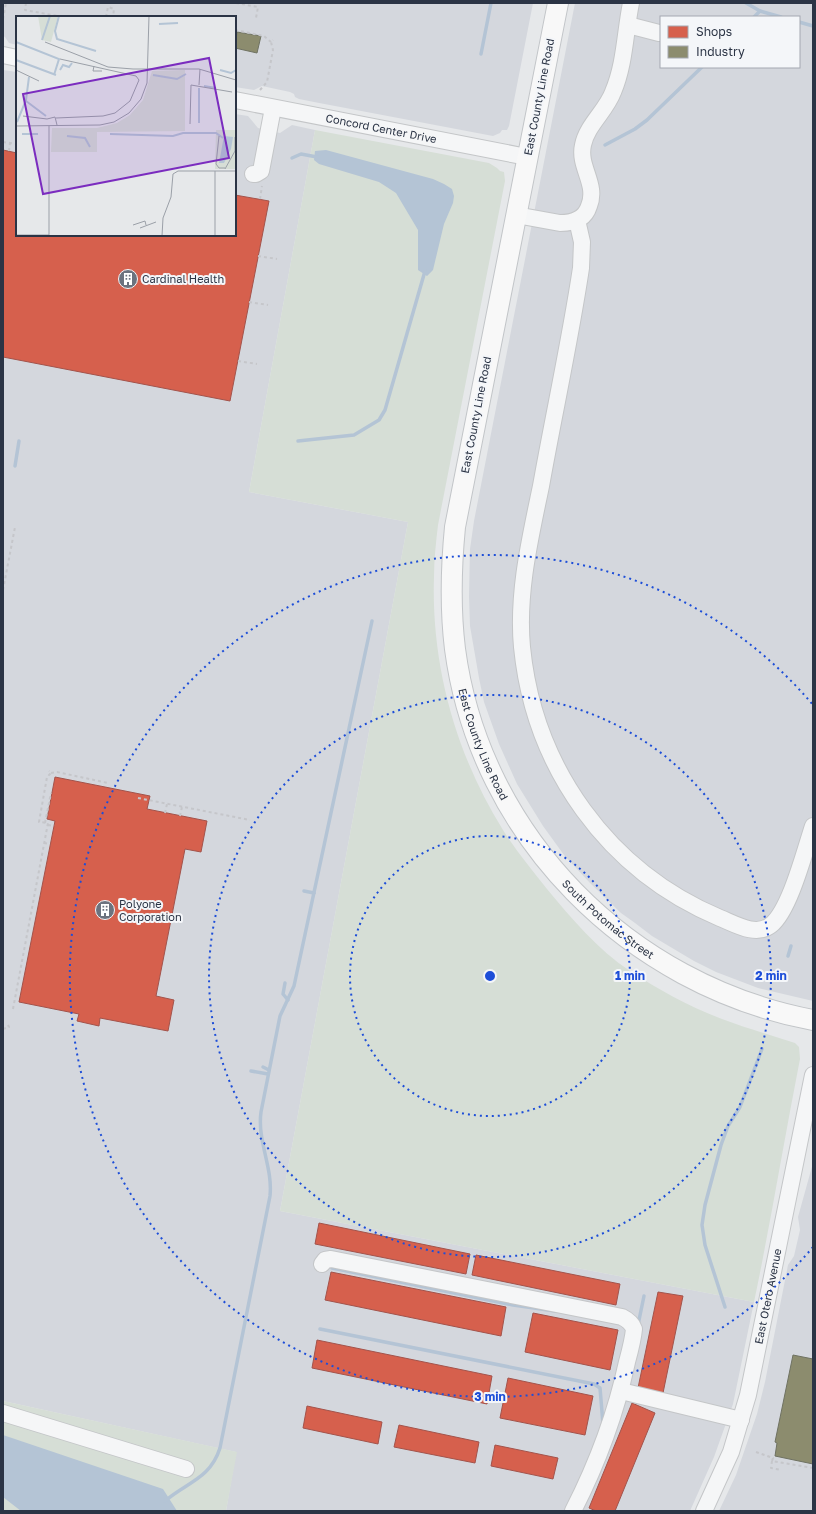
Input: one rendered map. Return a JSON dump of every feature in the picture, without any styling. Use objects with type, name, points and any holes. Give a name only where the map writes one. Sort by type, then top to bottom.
[{"type":"main road","name":"East County Line Road","points":[[517,820],[490,769],[468,712],[456,650],[451,595],[451,573],[456,521],[558,3]]},
{"type":"main road","name":"South Potomac Street","points":[[517,820],[548,864],[577,895],[613,928],[650,956],[692,979],[729,996],[777,1012],[813,1020]]},
{"type":"street","points":[[516,215],[560,223],[568,223],[577,220],[586,213],[590,206],[592,187],[582,154],[585,139],[608,104],[614,90],[628,25],[631,3]]},
{"type":"street","points":[[628,25],[659,33]]},
{"type":"street","points":[[3,56],[16,58]]},
{"type":"street","name":"Concord Center Drive","points":[[236,100],[527,157]]},
{"type":"street","points":[[258,178],[256,174],[261,171],[273,108]]},
{"type":"street","points":[[577,220],[582,242],[581,268],[536,509],[521,602],[521,631],[526,673],[534,709],[543,737],[557,768],[572,793],[598,830],[644,874],[670,892],[707,913],[750,930],[764,929],[771,926],[778,918],[790,894],[813,826]]},
{"type":"street","name":"East Otero Avenue","points":[[704,1511],[724,1469],[741,1420],[753,1372],[813,1076]]},
{"type":"street","points":[[322,1264],[325,1260],[331,1259],[622,1317],[628,1320],[634,1329],[621,1391],[600,1452],[573,1511]]},
{"type":"street","points":[[621,1391],[741,1420]]},
{"type":"street","points":[[3,1413],[186,1469]]},
{"type":"path","points":[[3,19],[6,3]]},
{"type":"path","points":[[26,3],[25,10],[58,16]]},
{"type":"path","points":[[236,3],[258,7],[256,18]]},
{"type":"path","points":[[106,16],[108,7],[114,9],[113,16]]},
{"type":"path","points":[[236,30],[264,36],[272,41],[273,50],[267,82],[260,90]]},
{"type":"path","points":[[3,142],[16,144]]},
{"type":"path","points":[[9,151],[10,143]]},
{"type":"path","points":[[258,178],[260,199]]},
{"type":"path","points":[[258,256],[276,259]]},
{"type":"path","points":[[249,302],[268,305]]},
{"type":"path","points":[[238,361],[257,364]]},
{"type":"path","points":[[3,590],[15,527]]},
{"type":"path","points":[[54,826],[48,825],[48,823],[39,822],[47,777],[50,772],[58,772],[108,783]]},
{"type":"path","points":[[44,792],[51,793],[45,823]]},
{"type":"path","points":[[138,798],[250,820]]},
{"type":"path","points":[[165,813],[167,804]]},
{"type":"path","points":[[180,816],[182,807]]},
{"type":"path","points":[[13,1009],[48,825]]},
{"type":"path","points":[[44,844],[50,844]]},
{"type":"path","points":[[37,883],[42,884]]},
{"type":"path","points":[[27,935],[32,936]]},
{"type":"path","points":[[3,1029],[9,1027],[8,1025]]},
{"type":"path","points":[[756,1452],[773,1458],[771,1468],[781,1470]]},
{"type":"path","points":[[772,1461],[813,1468]]},
{"type":"shaded area","points":[[3,3],[533,3],[509,126],[507,130],[502,130],[500,133],[493,136],[299,99],[290,92],[262,86],[254,90],[236,87],[236,16],[16,16],[16,45],[9,43],[3,36]]},
{"type":"shaded area","points":[[575,3],[813,3],[813,1001],[758,988],[716,972],[694,961],[652,936],[621,913],[564,855],[543,826],[517,784],[499,744],[484,702],[470,626],[470,549],[474,521]]},
{"type":"shaded area","points":[[3,70],[16,72],[16,236],[236,236],[236,114],[248,116],[258,128],[280,133],[292,125],[315,130],[249,492],[408,522],[280,1211],[754,1302],[733,1404],[714,1457],[690,1511],[226,1511],[236,1452],[3,1401]]},
{"type":"shaded area","points":[[315,130],[489,163],[500,171],[504,172],[505,181],[438,525],[434,564],[434,610],[442,676],[460,740],[486,801],[519,853],[547,889],[586,933],[607,953],[630,971],[675,998],[710,1014],[795,1043],[799,1047],[800,1059],[754,1302],[280,1211],[408,522],[249,492]]},
{"type":"shaded area","points":[[813,1163],[813,1511],[719,1511],[736,1475],[757,1414],[765,1382],[788,1265],[794,1256],[800,1230],[798,1217]]},
{"type":"shaded area","points":[[3,1401],[237,1452],[226,1511],[3,1511]]},
{"type":"water","points":[[326,150],[433,179],[452,189],[454,196],[453,203],[444,224],[433,270],[427,276],[418,270],[418,230],[396,193],[379,182],[319,164],[314,160],[315,151]]},
{"type":"water","points":[[3,1435],[163,1489],[177,1511],[21,1511],[3,1497]]},
{"type":"building: Shops","name":"Cardinal Health","points":[[3,150],[16,153],[16,236],[236,236],[236,195],[269,201],[230,401],[3,357]]},
{"type":"building: Shops","name":"Polyone Corporation","points":[[55,777],[150,796],[147,809],[207,821],[201,852],[185,849],[156,996],[174,1000],[168,1031],[100,1018],[99,1026],[77,1021],[79,1014],[19,1002],[55,821],[47,819]]},
{"type":"building: Shops","points":[[319,1223],[470,1254],[466,1274],[315,1244]]},
{"type":"building: Shops","points":[[476,1255],[620,1284],[616,1305],[472,1275]]},
{"type":"building: Shops","points":[[331,1272],[506,1307],[501,1336],[325,1300]]},
{"type":"building: Shops","points":[[658,1292],[683,1296],[663,1393],[638,1388]]},
{"type":"building: Shops","points":[[533,1313],[618,1330],[610,1370],[525,1352]]},
{"type":"building: Shops","points":[[317,1340],[492,1376],[487,1404],[312,1368]]},
{"type":"building: Shops","points":[[508,1378],[593,1396],[585,1435],[500,1418]]},
{"type":"building: Shops","points":[[632,1403],[655,1413],[615,1511],[596,1511],[589,1508]]},
{"type":"building: Shops","points":[[307,1406],[382,1422],[378,1444],[303,1428]]},
{"type":"building: Shops","points":[[399,1425],[479,1442],[475,1463],[394,1447]]},
{"type":"building: Shops","points":[[495,1445],[558,1458],[553,1479],[491,1466]]},
{"type":"building: Industry","points":[[237,32],[261,36],[257,53],[236,48]]},
{"type":"building: Industry","points":[[793,1355],[813,1359],[813,1464],[775,1456],[777,1443],[775,1442]]},
{"type":"waterway","points":[[481,54],[491,3]]},
{"type":"waterway","points":[[746,3],[760,11],[778,16]]},
{"type":"waterway","points":[[755,16],[760,11]]},
{"type":"waterway","points":[[800,22],[813,26]]},
{"type":"waterway","points":[[605,145],[635,129],[647,120],[701,68]]},
{"type":"waterway","points":[[292,158],[301,154],[317,157]]},
{"type":"waterway","points":[[298,441],[354,435],[379,420],[385,410],[425,271]]},
{"type":"waterway","points":[[15,466],[19,441]]},
{"type":"waterway","points":[[165,1501],[204,1473],[216,1458],[220,1448],[270,1196],[269,1175],[261,1133],[261,1112],[280,1016],[294,986],[372,621]]},
{"type":"waterway","points":[[304,891],[314,893]]},
{"type":"waterway","points":[[788,956],[791,946]]},
{"type":"waterway","points":[[285,983],[283,994],[288,1000]]},
{"type":"waterway","points":[[725,1307],[705,1245],[702,1225],[705,1205],[721,1145],[728,1126],[740,1107],[762,1049]]},
{"type":"waterway","points":[[263,1067],[269,1070]]},
{"type":"waterway","points":[[251,1071],[268,1074]]},
{"type":"waterway","points":[[332,1268],[513,1305],[555,1311]]},
{"type":"waterway","points":[[638,1325],[644,1296]]},
{"type":"waterway","points":[[320,1329],[594,1384],[600,1388],[603,1424]]},
{"type":"place","name":"Cardinal Health","points":[[128,279]]},
{"type":"place","name":"Polyone Corporation","points":[[105,910]]}]
